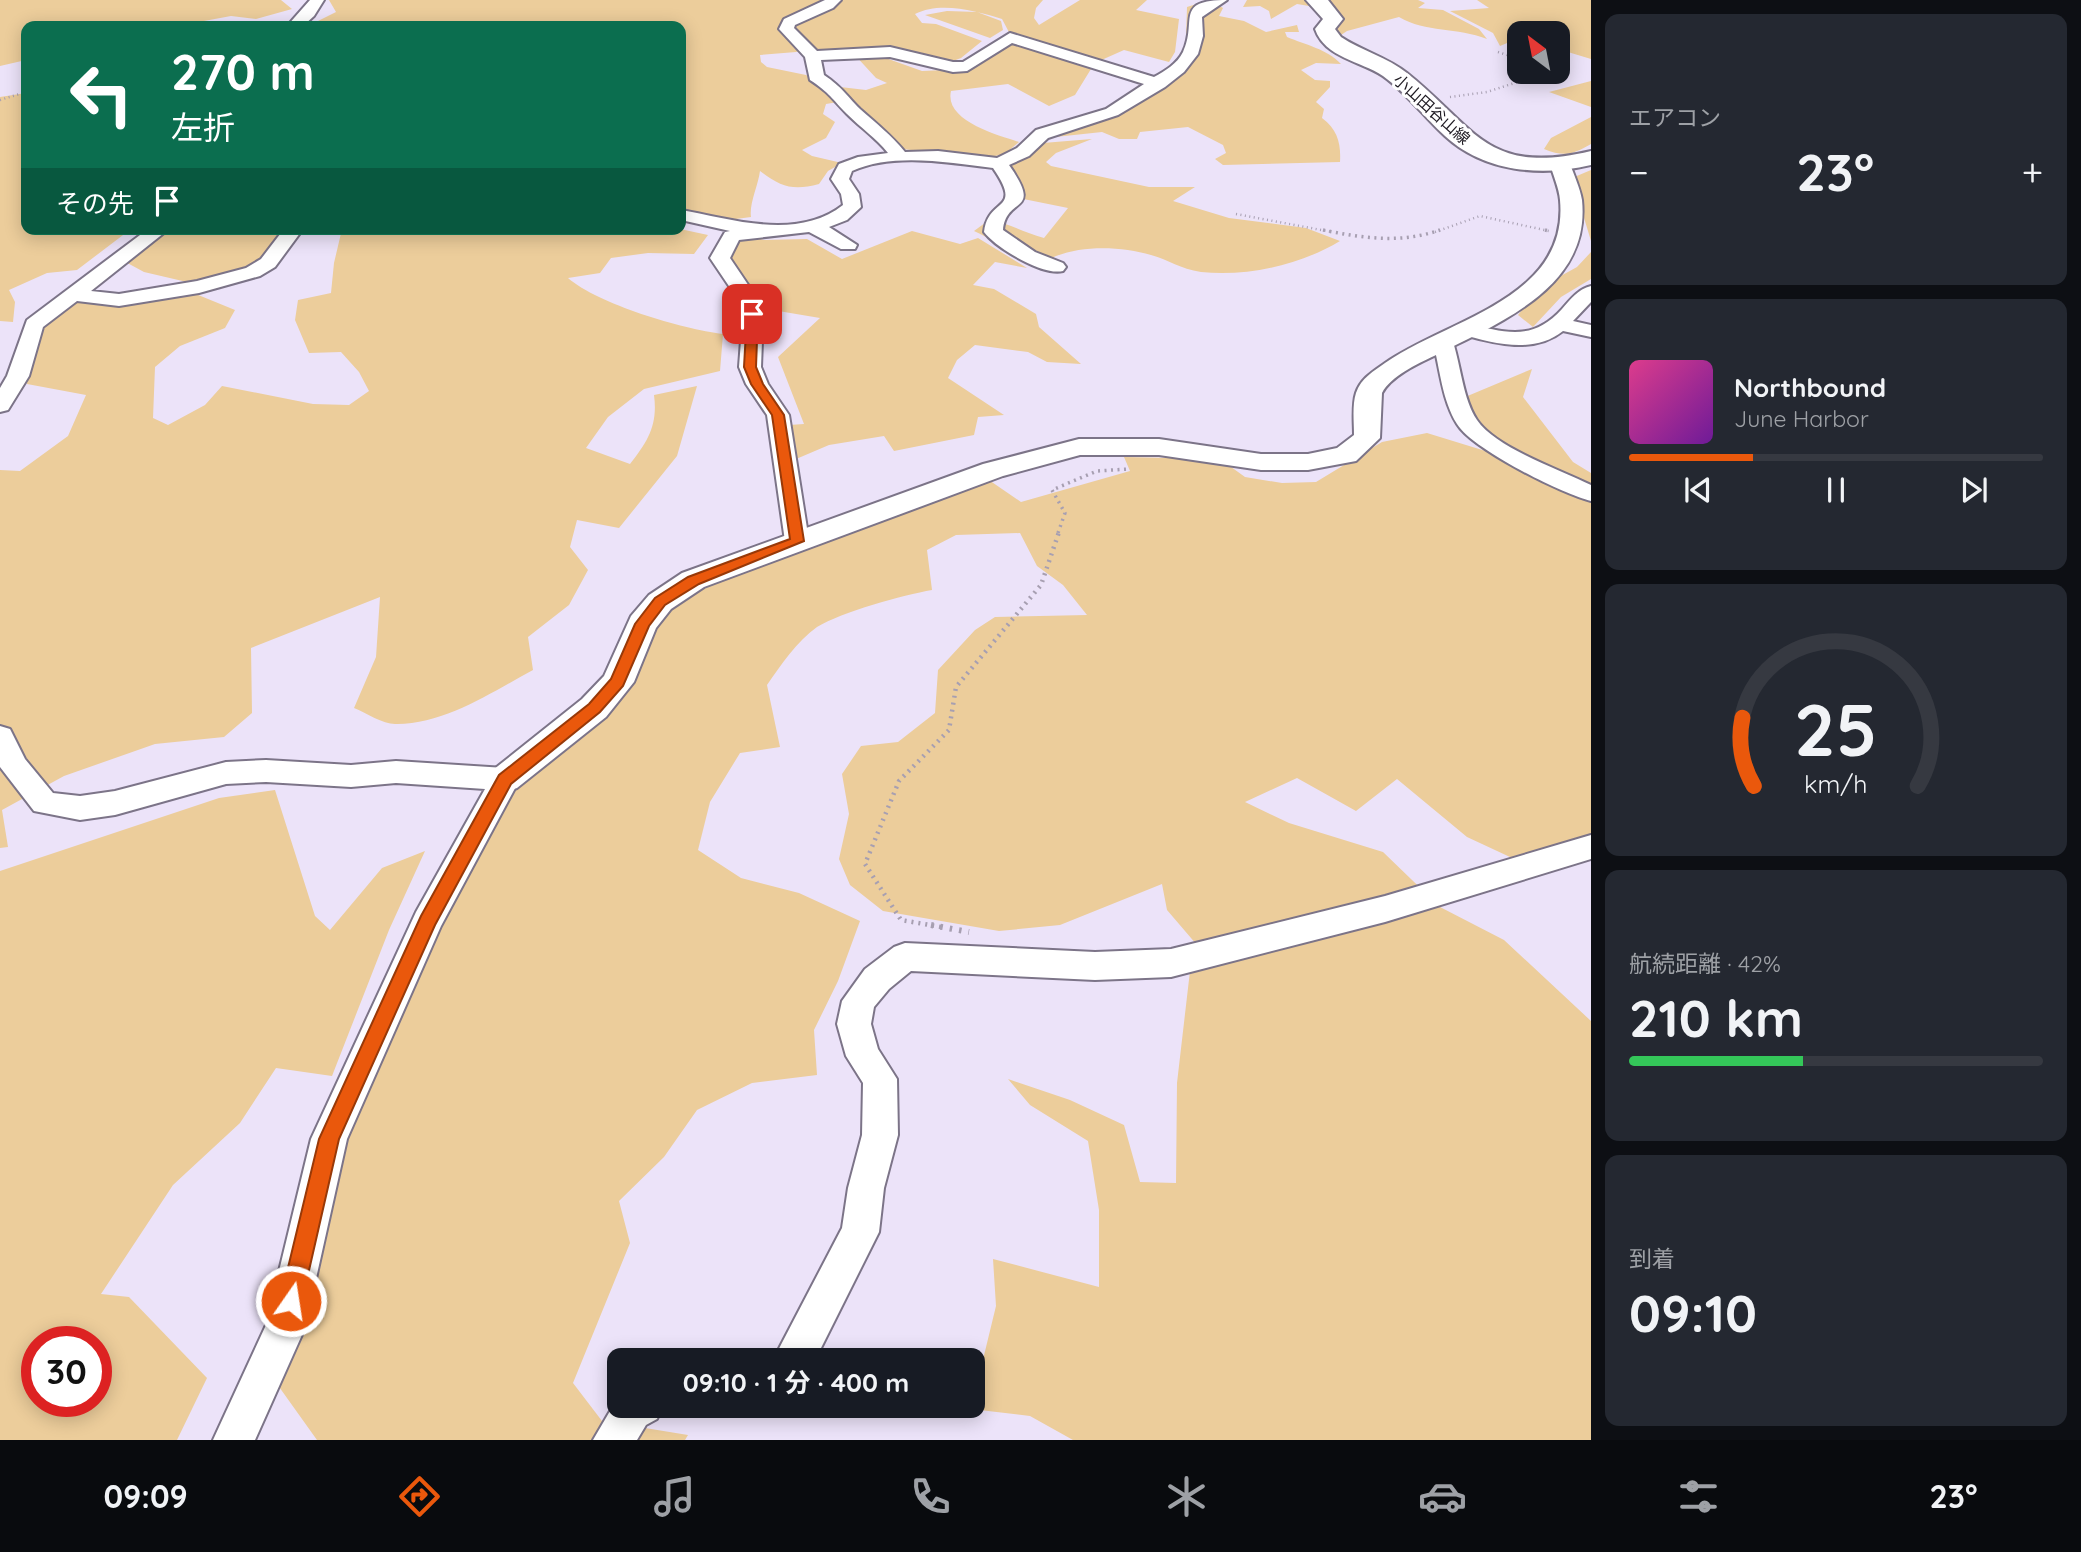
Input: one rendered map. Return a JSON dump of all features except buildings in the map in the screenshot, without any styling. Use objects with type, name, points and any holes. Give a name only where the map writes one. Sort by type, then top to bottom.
[{"type":"main road","name":"小山田谷山線","points":[[1316,0],[1332,15],[1333,19],[1325,29],[1331,42],[1386,69],[1463,140],[1487,152],[1525,163],[1560,164],[1591,158]]},
{"type":"street","points":[[298,21],[317,0]]},
{"type":"street","points":[[834,0],[789,22],[786,29],[813,56],[816,77],[838,91],[853,111],[880,132],[900,157]]},
{"type":"street","points":[[797,541],[778,415],[757,384],[750,367],[752,314],[747,298],[720,258],[732,236],[752,230],[831,222],[852,207],[850,194],[840,179],[845,168],[858,162],[938,156],[999,163],[1023,152],[1042,134],[1112,112],[1159,84],[1178,69],[1190,54],[1195,36],[1195,16],[1201,9],[1220,0]]},
{"type":"street","points":[[813,56],[890,52],[953,67],[967,66],[1010,38],[1159,84]]},
{"type":"street","points":[[999,163],[1016,188],[1016,197],[994,223],[993,232],[1028,256],[1056,267]]},
{"type":"street","points":[[234,1440],[285,1328],[329,1139],[427,922],[505,779],[594,708],[618,682],[642,624],[660,602],[694,580],[797,541],[1028,458],[1079,447],[1159,447],[1261,462],[1308,461],[1346,455],[1367,438],[1368,393],[1375,382],[1406,360],[1511,306],[1545,280],[1566,246],[1571,200],[1560,164]]},
{"type":"street","points":[[686,216],[752,230]]},
{"type":"street","points":[[810,225],[848,245]]},
{"type":"street","points":[[0,405],[18,376],[34,324],[152,235]]},
{"type":"street","points":[[75,295],[119,300],[199,288],[253,272],[268,264],[290,235]]},
{"type":"street","points":[[1468,330],[1512,340],[1530,340],[1548,334],[1591,292]]},
{"type":"street","points":[[1559,324],[1591,331]]},
{"type":"street","points":[[1443,342],[1462,412],[1471,428],[1488,441],[1591,494]]},
{"type":"street","points":[[0,737],[14,766],[44,803],[80,808],[115,803],[226,773],[266,771],[351,776],[396,772],[505,779]]},
{"type":"street","points":[[799,1348],[860,1232],[866,1188],[880,1135],[880,1079],[863,1056],[854,1024],[859,1001],[877,979],[905,957],[1083,965],[1171,963],[1385,909],[1591,847]]},
{"type":"street","points":[[614,1440],[626,1418]]},
{"type":"path","points":[[1498,52],[1507,55]]},
{"type":"path","points":[[1432,109],[1452,96],[1488,92],[1512,84]]},
{"type":"path","points":[[0,100],[21,94]]},
{"type":"path","points":[[1236,214],[1371,239],[1417,238],[1480,216],[1567,235]]},
{"type":"path","points":[[981,934],[901,920],[864,864],[899,781],[948,730],[956,687],[1041,585],[1065,513],[1052,489],[1097,471],[1147,468],[1159,447]]},
{"type":"shaded area","points":[[0,0],[281,0],[292,9],[256,19],[231,16],[204,21],[21,21],[21,61],[0,66]]},
{"type":"shaded area","points":[[329,0],[1043,0],[1036,8],[1034,18],[1039,25],[1080,0],[1147,0],[1136,10],[1179,19],[1175,52],[1169,62],[1124,50],[1097,62],[1011,36],[1002,19],[970,10],[947,8],[915,14],[922,23],[936,24],[982,41],[961,58],[945,64],[889,52],[822,52],[807,48],[796,52],[760,55],[761,62],[767,67],[806,75],[823,85],[866,90],[887,83],[876,78],[853,53],[880,56],[922,71],[969,69],[1006,42],[1091,69],[1075,95],[1049,106],[1008,84],[951,91],[951,102],[964,118],[986,131],[1019,142],[1005,154],[985,158],[902,149],[838,102],[826,104],[823,114],[835,122],[826,138],[802,150],[812,156],[842,163],[828,171],[819,184],[802,187],[781,184],[760,171],[751,206],[751,217],[713,222],[686,217],[686,21],[318,21],[336,12]]},
{"type":"shaded area","points":[[1209,0],[1223,8],[1219,16],[1244,21],[1266,32],[1297,25],[1299,32],[1285,32],[1287,37],[1323,51],[1341,64],[1316,63],[1301,70],[1315,80],[1330,81],[1330,87],[1316,102],[1324,109],[1322,118],[1332,127],[1337,138],[1340,162],[1223,165],[1215,159],[1226,153],[1223,145],[1188,127],[1140,132],[1137,139],[1119,139],[1102,132],[1046,138],[1113,114],[1185,68],[1187,7]]},
{"type":"shaded area","points":[[1247,0],[1418,0],[1425,3],[1418,8],[1443,10],[1479,29],[1487,39],[1420,26],[1399,17],[1347,31],[1335,39],[1333,10],[1297,4],[1271,19],[1269,11],[1260,6],[1243,7]]},
{"type":"shaded area","points":[[1477,0],[1591,0],[1591,59],[1570,53],[1570,21],[1507,21],[1507,43],[1500,46],[1493,33],[1450,11],[1489,8]]},
{"type":"shaded area","points":[[947,11],[977,12],[1001,21],[1003,30],[990,38],[925,15]]},
{"type":"shaded area","points":[[1591,81],[1591,107],[1549,92]]},
{"type":"shaded area","points":[[21,94],[21,235],[123,235],[77,270],[47,273],[9,290],[15,302],[13,322],[0,321],[0,97]]},
{"type":"shaded area","points":[[1591,117],[1591,144],[1568,154],[1544,149],[1551,138]]},
{"type":"shaded area","points":[[1092,139],[1056,153],[1046,162],[1051,166],[1149,187],[1195,187],[1173,201],[1229,218],[1306,228],[1340,241],[1291,263],[1255,271],[1219,273],[1194,271],[1157,257],[1108,248],[1078,250],[1038,266],[974,231],[989,220],[1044,238],[1068,208],[1013,197],[1007,164],[1022,159],[1043,143]]},
{"type":"shaded area","points":[[1591,170],[1591,241],[1572,178]]},
{"type":"shaded area","points":[[686,230],[708,235],[694,254],[648,253],[611,258],[600,273],[568,278],[599,297],[641,314],[723,334],[720,371],[644,389],[608,417],[586,448],[630,464],[642,448],[653,424],[654,395],[697,386],[677,456],[619,528],[577,520],[570,547],[588,570],[569,605],[528,637],[533,670],[467,706],[431,719],[395,724],[374,718],[354,708],[376,657],[380,597],[251,648],[252,713],[224,737],[155,744],[64,776],[2,810],[8,847],[0,848],[0,470],[20,471],[68,436],[86,395],[27,384],[27,357],[34,337],[65,301],[108,304],[186,290],[235,310],[225,328],[180,346],[155,367],[153,418],[168,425],[205,405],[222,386],[313,404],[349,405],[369,391],[359,372],[341,352],[309,353],[295,320],[298,300],[331,293],[341,235],[686,235]]},
{"type":"shaded area","points":[[912,231],[960,244],[978,238],[1027,268],[995,262],[973,285],[994,289],[1036,314],[1039,327],[1081,364],[1047,362],[1028,352],[975,345],[957,360],[948,378],[1004,415],[978,417],[974,435],[894,451],[884,436],[829,445],[782,465],[774,426],[804,424],[778,357],[820,318],[748,306],[721,244],[742,234],[764,240],[807,239],[842,259]]},
{"type":"shaded area","points":[[146,235],[278,235],[274,247],[256,267],[204,286],[144,272],[120,259]]},
{"type":"shaded area","points":[[1591,252],[1591,279],[1561,297],[1533,327],[1518,315],[1539,288],[1577,267]]},
{"type":"shaded area","points":[[1532,369],[1523,397],[1573,462],[1591,473],[1591,838],[1525,864],[1467,837],[1397,779],[1356,811],[1297,778],[1245,802],[1289,823],[1383,852],[1440,907],[1504,940],[1591,1021],[1591,1440],[1073,1440],[1030,1416],[985,1411],[985,1351],[996,1306],[993,1259],[1099,1287],[1099,1210],[1088,1141],[1030,1105],[1008,1079],[1070,1100],[1124,1125],[1140,1182],[1176,1183],[1177,1083],[1190,971],[1209,959],[1167,910],[1162,884],[1060,925],[999,931],[883,911],[850,885],[839,859],[849,814],[842,774],[861,746],[898,742],[935,713],[938,670],[975,630],[995,617],[1087,615],[1063,585],[1037,566],[1020,533],[956,535],[927,550],[932,590],[889,600],[828,621],[803,639],[767,685],[780,747],[740,753],[710,802],[698,850],[741,878],[799,893],[860,921],[838,981],[814,1030],[817,1075],[752,1083],[697,1110],[664,1157],[619,1201],[630,1243],[573,1383],[602,1421],[688,1435],[685,1440],[317,1440],[272,1377],[273,1299],[466,863],[534,747],[639,642],[668,598],[986,478],[1021,502],[1130,471],[1124,457],[1220,459],[1245,477],[1282,483],[1316,482],[1382,442],[1427,433],[1518,461],[1451,412],[1458,400]]},
{"type":"shaded area","points":[[275,790],[315,916],[330,930],[382,868],[425,851],[389,930],[332,1076],[276,1068],[240,1123],[173,1185],[101,1294],[129,1297],[207,1378],[177,1440],[0,1440],[0,871],[219,798]]},
{"type":"route","points":[[291,1301],[329,1139],[427,922],[505,779],[594,708],[618,682],[642,624],[660,602],[694,580],[797,541],[778,415],[757,384],[750,367],[752,314]]}]
